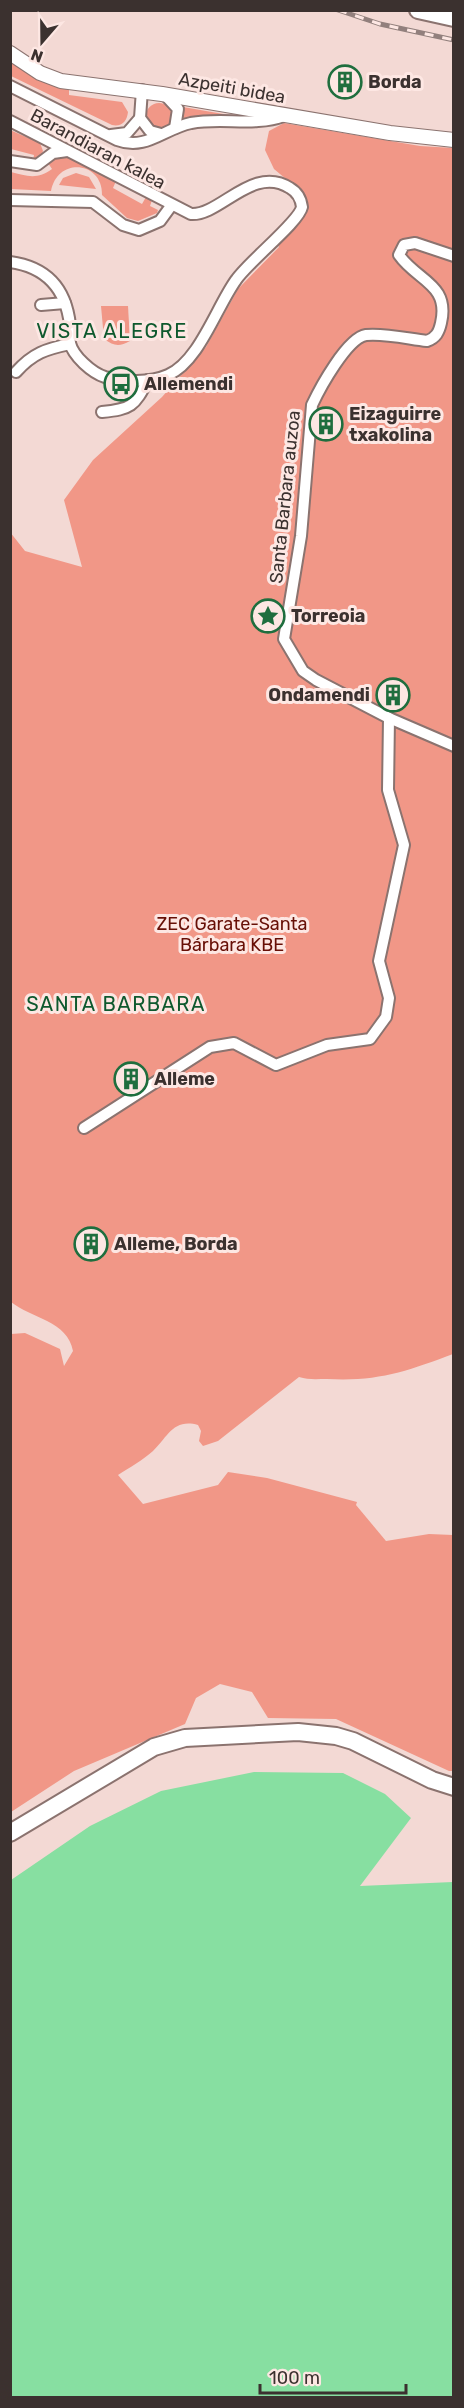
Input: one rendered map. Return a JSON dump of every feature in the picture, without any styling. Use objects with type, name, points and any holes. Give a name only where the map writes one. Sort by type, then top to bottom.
[{"type":"highway","points":[[418,10],[453,18]]},
{"type":"highway","points":[[11,1833],[154,1747],[185,1738],[298,1732],[336,1736],[353,1741],[423,1776],[453,1786]]},
{"type":"main road","name":"Azpeiti bidea","points":[[10,53],[40,72],[61,81],[142,90],[285,116],[453,140]]},
{"type":"street","points":[[10,86],[126,143],[150,142],[175,128],[197,122],[267,122],[285,116]]},
{"type":"street","points":[[108,135],[127,133],[140,118],[142,90]]},
{"type":"street","points":[[162,94],[171,99],[178,109],[175,128]]},
{"type":"street","points":[[140,118],[150,131],[161,134]]},
{"type":"street","name":"Barandiaran kalea","points":[[10,121],[190,214],[199,214],[227,197],[268,182],[282,184],[293,190],[302,207],[297,219],[251,260],[235,281],[203,338],[179,368],[168,375],[148,380]]},
{"type":"street","points":[[41,135],[47,147],[48,157]]},
{"type":"street","points":[[10,161],[32,166],[57,151],[67,151]]},
{"type":"street","points":[[10,200],[93,202],[123,225],[139,230],[160,221],[171,206]]},
{"type":"street","name":"Santa Barbara auzoa","points":[[453,256],[415,243],[404,245],[399,255],[430,283],[442,300],[439,331],[434,339],[427,341],[365,335],[354,340],[320,386],[312,405],[301,536],[284,639],[303,671],[389,718],[453,746]]},
{"type":"street","points":[[10,262],[33,267],[48,276],[61,291],[65,303],[70,344],[76,356],[104,377],[148,380],[140,396],[127,409],[102,412]]},
{"type":"street","points":[[41,305],[65,303]]},
{"type":"street","points":[[16,372],[28,358],[41,350],[70,344]]},
{"type":"street","points":[[84,1128],[210,1047],[234,1043],[276,1065],[327,1045],[370,1039],[386,1017],[389,998],[379,961],[404,845],[388,790],[389,718]]},
{"type":"green space","points":[[10,62],[41,81],[69,90],[69,95],[122,102],[128,112],[126,118],[121,124],[112,125],[11,76]]},
{"type":"green space","points":[[159,103],[168,107],[172,116],[168,125],[159,129],[150,125],[146,116],[150,107]]},
{"type":"green space","points":[[183,107],[229,115],[229,116],[183,121]]},
{"type":"green space","name":"ZEC Garate-Santa Bárbara KBE","points":[[284,123],[420,146],[453,148],[453,1354],[421,1366],[377,1377],[309,1379],[299,1377],[218,1441],[203,1446],[199,1441],[201,1431],[198,1425],[182,1424],[171,1430],[149,1454],[118,1475],[143,1504],[218,1485],[228,1472],[267,1478],[357,1502],[356,1505],[386,1541],[429,1534],[453,1535],[453,1771],[336,1719],[268,1718],[252,1692],[220,1684],[196,1698],[185,1724],[74,1771],[11,1812],[11,1334],[25,1333],[60,1349],[64,1366],[73,1351],[64,1333],[48,1321],[11,1302],[10,532],[25,551],[82,567],[64,500],[93,460],[162,397],[206,347],[238,289],[279,247],[276,240],[301,219],[292,184],[274,169],[265,150],[269,131]]},
{"type":"green space","points":[[10,130],[40,143],[43,151],[40,158],[33,161],[34,155],[11,149]]},
{"type":"green space","points":[[68,156],[116,181],[113,188],[142,204],[146,197],[152,200],[150,206],[158,210],[157,213],[138,221],[127,218],[102,195],[100,184],[95,176],[88,170],[80,168],[70,168],[62,172],[55,180],[51,191],[11,189],[11,172],[27,176],[42,175],[52,169],[48,163],[52,158]]},
{"type":"green space","points":[[76,173],[89,177],[96,189],[59,185],[63,178]]},
{"type":"green space","points":[[101,306],[128,306],[130,341],[117,345],[104,339]]},
{"type":"shaded area","points":[[254,1772],[343,1773],[385,1794],[411,1818],[360,1886],[453,1882],[453,2397],[11,2397],[11,1880],[90,1826],[161,1791]]},
{"type":"railway","points":[[338,10],[380,24],[454,40]]},
{"type":"place","name":"Borda","points":[[345,82]]},
{"type":"place","name":"Allemendi","points":[[121,384]]},
{"type":"place","name":"Eizaguirre txakolina","points":[[326,424]]},
{"type":"place","name":"Torreoia","points":[[268,616]]},
{"type":"place","name":"Ondamendi","points":[[393,695]]},
{"type":"place","name":"Alleme","points":[[131,1079]]},
{"type":"place","name":"Alleme, Borda","points":[[91,1244]]},
{"type":"district","name":"VISTA ALEGRE","points":[[112,331]]},
{"type":"district","name":"SANTA BARBARA","points":[[116,1004]]}]
